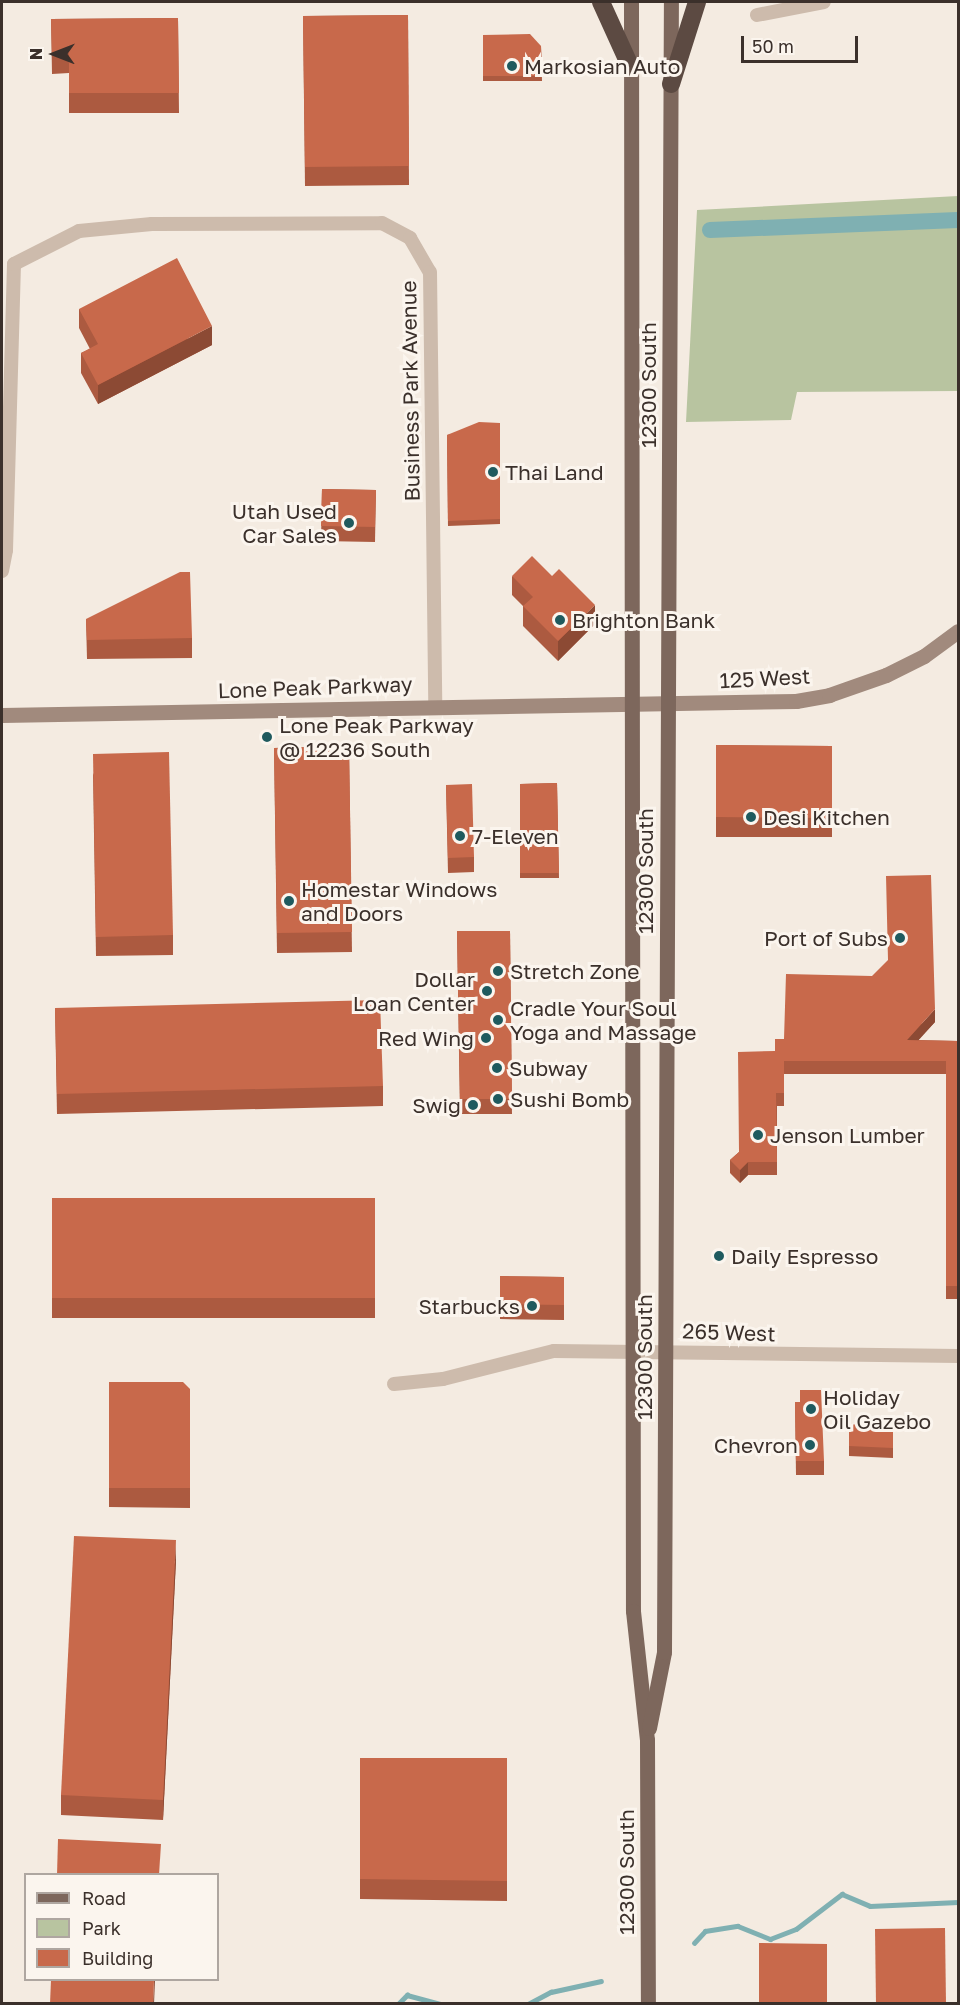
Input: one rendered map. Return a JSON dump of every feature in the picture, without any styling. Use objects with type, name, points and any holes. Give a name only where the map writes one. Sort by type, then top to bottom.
[{"type":"highway","points":[[601,2],[631,68]]},
{"type":"highway","points":[[671,84],[697,2]]},
{"type":"main road","name":"12300 South","points":[[631,2],[630,702],[633,1611],[647,1740],[648,2004]]},
{"type":"main road","name":"12300 South","points":[[647,1740],[664,1652],[671,2]]},
{"type":"main road","name":"125 West","points":[[630,702],[784,701],[830,695],[904,667],[958,631]]},
{"type":"main road","name":"Lone Peak Parkway","points":[[2,715],[435,704],[630,702]]},
{"type":"street","points":[[757,15],[824,2]]},
{"type":"street","name":"Business Park Avenue","points":[[2,572],[7,518],[14,264],[79,231],[152,224],[382,223],[410,238],[430,272],[435,704]]},
{"type":"street","name":"265 West","points":[[394,1384],[443,1379],[554,1351],[958,1356]]},
{"type":"green space","points":[[958,196],[958,391],[797,392],[791,420],[686,422],[697,210]]},
{"type":"building","points":[[408,15],[409,166],[305,167],[303,16]]},
{"type":"building","points":[[178,18],[179,93],[69,93],[69,53],[52,54],[51,19]]},
{"type":"building","name":"Markosian Auto","points":[[530,34],[541,46],[542,76],[483,76],[483,35]]},
{"type":"building","points":[[177,258],[212,326],[98,385],[81,353],[98,344],[79,309]]},
{"type":"building","points":[[479,422],[500,423],[500,519],[448,521],[447,435]]},
{"type":"building","points":[[322,489],[376,490],[375,527],[321,526]]},
{"type":"building","points":[[532,556],[552,576],[559,569],[595,605],[558,641],[523,606],[533,597],[512,576]]},
{"type":"building","points":[[180,572],[190,572],[192,638],[87,640],[86,619]]},
{"type":"building","points":[[716,745],[832,746],[832,818],[716,817]]},
{"type":"building","points":[[349,746],[352,932],[277,933],[274,748]]},
{"type":"building","points":[[169,752],[173,935],[96,937],[93,754]]},
{"type":"building","name":"7-Eleven","points":[[557,783],[559,873],[520,873],[520,784]]},
{"type":"building","name":"7-Eleven","points":[[472,784],[474,857],[448,858],[446,785]]},
{"type":"building","points":[[931,875],[935,1009],[907,1040],[958,1041],[958,1286],[946,1286],[946,1061],[784,1061],[784,1093],[776,1093],[777,1162],[748,1162],[740,1170],[730,1160],[739,1152],[738,1052],[775,1051],[775,1039],[784,1039],[786,974],[872,976],[888,960],[886,876]]},
{"type":"building","points":[[457,931],[510,931],[512,1099],[460,1099]]},
{"type":"building","points":[[380,1000],[383,1086],[57,1094],[55,1008]]},
{"type":"building","points":[[52,1198],[375,1198],[375,1298],[52,1298]]},
{"type":"building","points":[[500,1276],[564,1277],[564,1305],[500,1304]]},
{"type":"building","points":[[109,1382],[183,1382],[190,1389],[190,1488],[109,1488]]},
{"type":"building","name":"Chevron","points":[[800,1390],[821,1390],[824,1461],[796,1461],[795,1402],[800,1402]]},
{"type":"building","points":[[893,1422],[893,1448],[849,1446],[849,1425]]},
{"type":"building","points":[[74,1536],[176,1540],[163,1800],[61,1795]]},
{"type":"building","points":[[360,1758],[507,1758],[507,1881],[360,1879]]},
{"type":"building","points":[[58,1839],[161,1844],[159,1873],[57,1873]]},
{"type":"building","points":[[945,1928],[946,2004],[876,2004],[875,1929]]},
{"type":"building","points":[[759,1943],[827,1944],[827,2004],[759,2004]]},
{"type":"building","points":[[51,1981],[154,1981],[153,2004],[50,2004]]},
{"type":"waterway","points":[[710,230],[958,220]]},
{"type":"waterway","points":[[694,1943],[705,1931],[738,1926],[770,1939],[796,1929],[842,1894],[870,1906],[958,1902]]},
{"type":"waterway","points":[[528,2004],[551,1992],[601,1981]]},
{"type":"waterway","points":[[398,2004],[407,1995],[440,2004]]},
{"type":"place","name":"Markosian Auto","points":[[512,66]]},
{"type":"place","name":"Thai Land","points":[[493,472]]},
{"type":"place","name":"Utah Used Car Sales","points":[[349,523]]},
{"type":"place","name":"Brighton Bank","points":[[560,620]]},
{"type":"place","name":"Lone Peak Parkway @ 12236 South","points":[[267,737]]},
{"type":"place","name":"Desi Kitchen","points":[[751,817]]},
{"type":"place","name":"7-Eleven","points":[[460,836]]},
{"type":"place","name":"Homestar Windows and Doors","points":[[289,901]]},
{"type":"place","name":"Port of Subs","points":[[900,938]]},
{"type":"place","name":"Stretch Zone","points":[[498,971]]},
{"type":"place","name":"Dollar Loan Center","points":[[487,991]]},
{"type":"place","name":"Cradle Your Soul Yoga and Massage","points":[[498,1020]]},
{"type":"place","name":"Red Wing","points":[[486,1038]]},
{"type":"place","name":"Subway","points":[[497,1068]]},
{"type":"place","name":"Sushi Bomb","points":[[498,1099]]},
{"type":"place","name":"Swig","points":[[473,1105]]},
{"type":"place","name":"Jenson Lumber","points":[[758,1135]]},
{"type":"place","name":"Daily Espresso","points":[[719,1256]]},
{"type":"place","name":"Starbucks","points":[[532,1306]]},
{"type":"place","name":"Holiday Oil Gazebo","points":[[811,1409]]},
{"type":"place","name":"Chevron","points":[[810,1445]]}]
